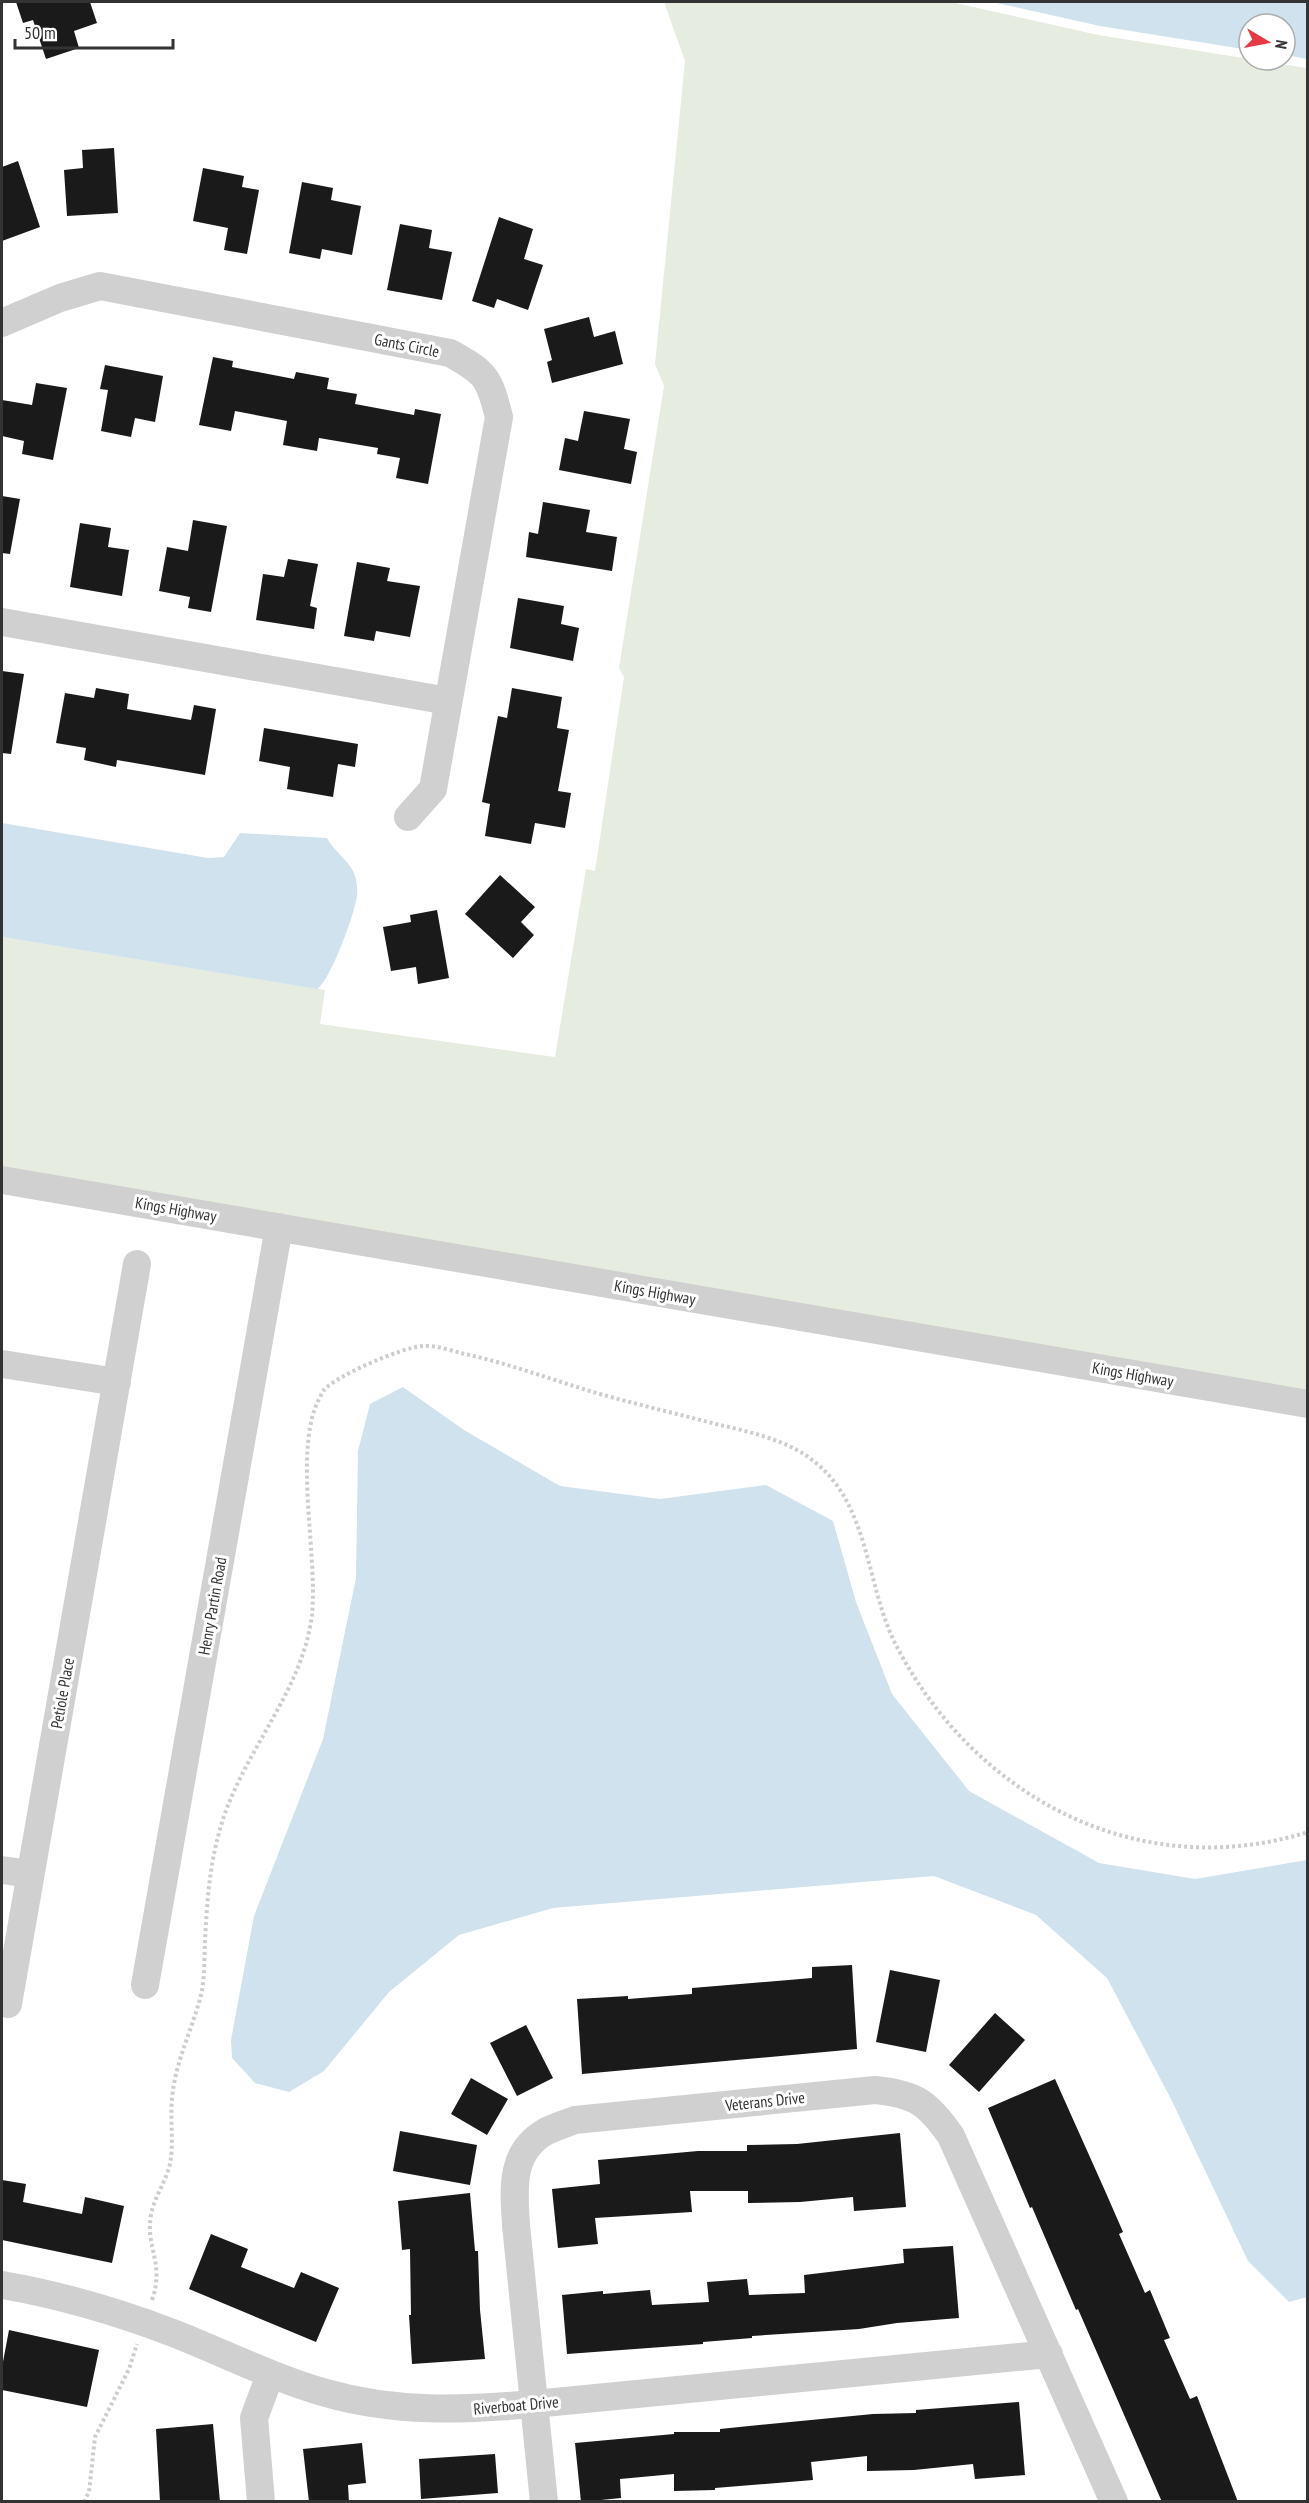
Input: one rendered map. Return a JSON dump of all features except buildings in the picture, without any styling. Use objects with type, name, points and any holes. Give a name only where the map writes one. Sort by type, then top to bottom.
[{"type":"street","name":"Gants Circle","points":[[2,323],[60,298],[100,286],[450,353],[478,368],[492,386],[499,417],[433,789],[408,817]]},
{"type":"street","points":[[2,622],[448,701]]},
{"type":"street","name":"Kings Highway","points":[[2,1180],[1308,1404]]},
{"type":"street","name":"Henry Partin Road","points":[[145,1985],[279,1227]]},
{"type":"street","name":"Petiole Place","points":[[8,2004],[137,1264]]},
{"type":"street","points":[[2,1364],[117,1382]]},
{"type":"street","points":[[2,1870],[30,1874]]},
{"type":"street","name":"Veterans Drive","points":[[544,2502],[514,2179],[524,2151],[544,2133],[575,2120],[875,2090],[900,2092],[918,2101],[934,2112],[951,2136],[1114,2502]]},
{"type":"street","name":"Riverboat Drive","points":[[2,2285],[118,2313],[270,2375],[327,2394],[397,2407],[458,2410],[534,2404],[1049,2354]]},
{"type":"street","points":[[261,2502],[254,2418],[270,2375]]},
{"type":"path","points":[[84,2502],[89,2492],[95,2437],[129,2369],[157,2287],[158,2269],[149,2230],[150,2217],[168,2172],[172,2154],[172,2097],[181,2055],[203,1991],[208,1886],[219,1832],[233,1791],[250,1756],[287,1693],[299,1665],[312,1616],[312,1539],[308,1464],[313,1412],[325,1389],[353,1371],[408,1349],[427,1345],[500,1362],[599,1394],[745,1431],[795,1448],[814,1461],[832,1478],[849,1500],[885,1619],[897,1649],[924,1691],[954,1731],[998,1774],[1068,1817],[1093,1827],[1166,1846],[1224,1849],[1273,1842],[1308,1832]]},
{"type":"shaded area","points":[[664,2],[951,2],[1098,35],[1237,57],[1237,72],[1297,72],[1297,66],[1307,68],[1307,1393],[2,1166],[2,937],[325,990],[320,1024],[555,1057],[586,869],[595,871],[624,677],[619,668],[664,386],[655,364],[685,61]]},
{"type":"water","points":[[992,2],[1307,2],[1307,59],[1297,57],[1297,12],[1237,12],[1237,48],[1100,26]]},
{"type":"water","points":[[2,823],[208,858],[224,857],[240,833],[327,838],[354,873],[357,889],[356,903],[329,974],[317,989],[2,937]]},
{"type":"water","points":[[403,1387],[464,1430],[560,1486],[660,1499],[766,1485],[833,1521],[856,1602],[892,1694],[969,1791],[1099,1863],[1195,1879],[1307,1860],[1307,2297],[1289,2302],[1248,2261],[1171,2099],[1107,1978],[1036,1915],[934,1876],[553,1908],[459,1935],[389,1992],[324,2071],[289,2092],[255,2083],[232,2058],[231,2040],[254,1916],[323,1739],[356,1578],[358,1451],[370,1404]]}]
